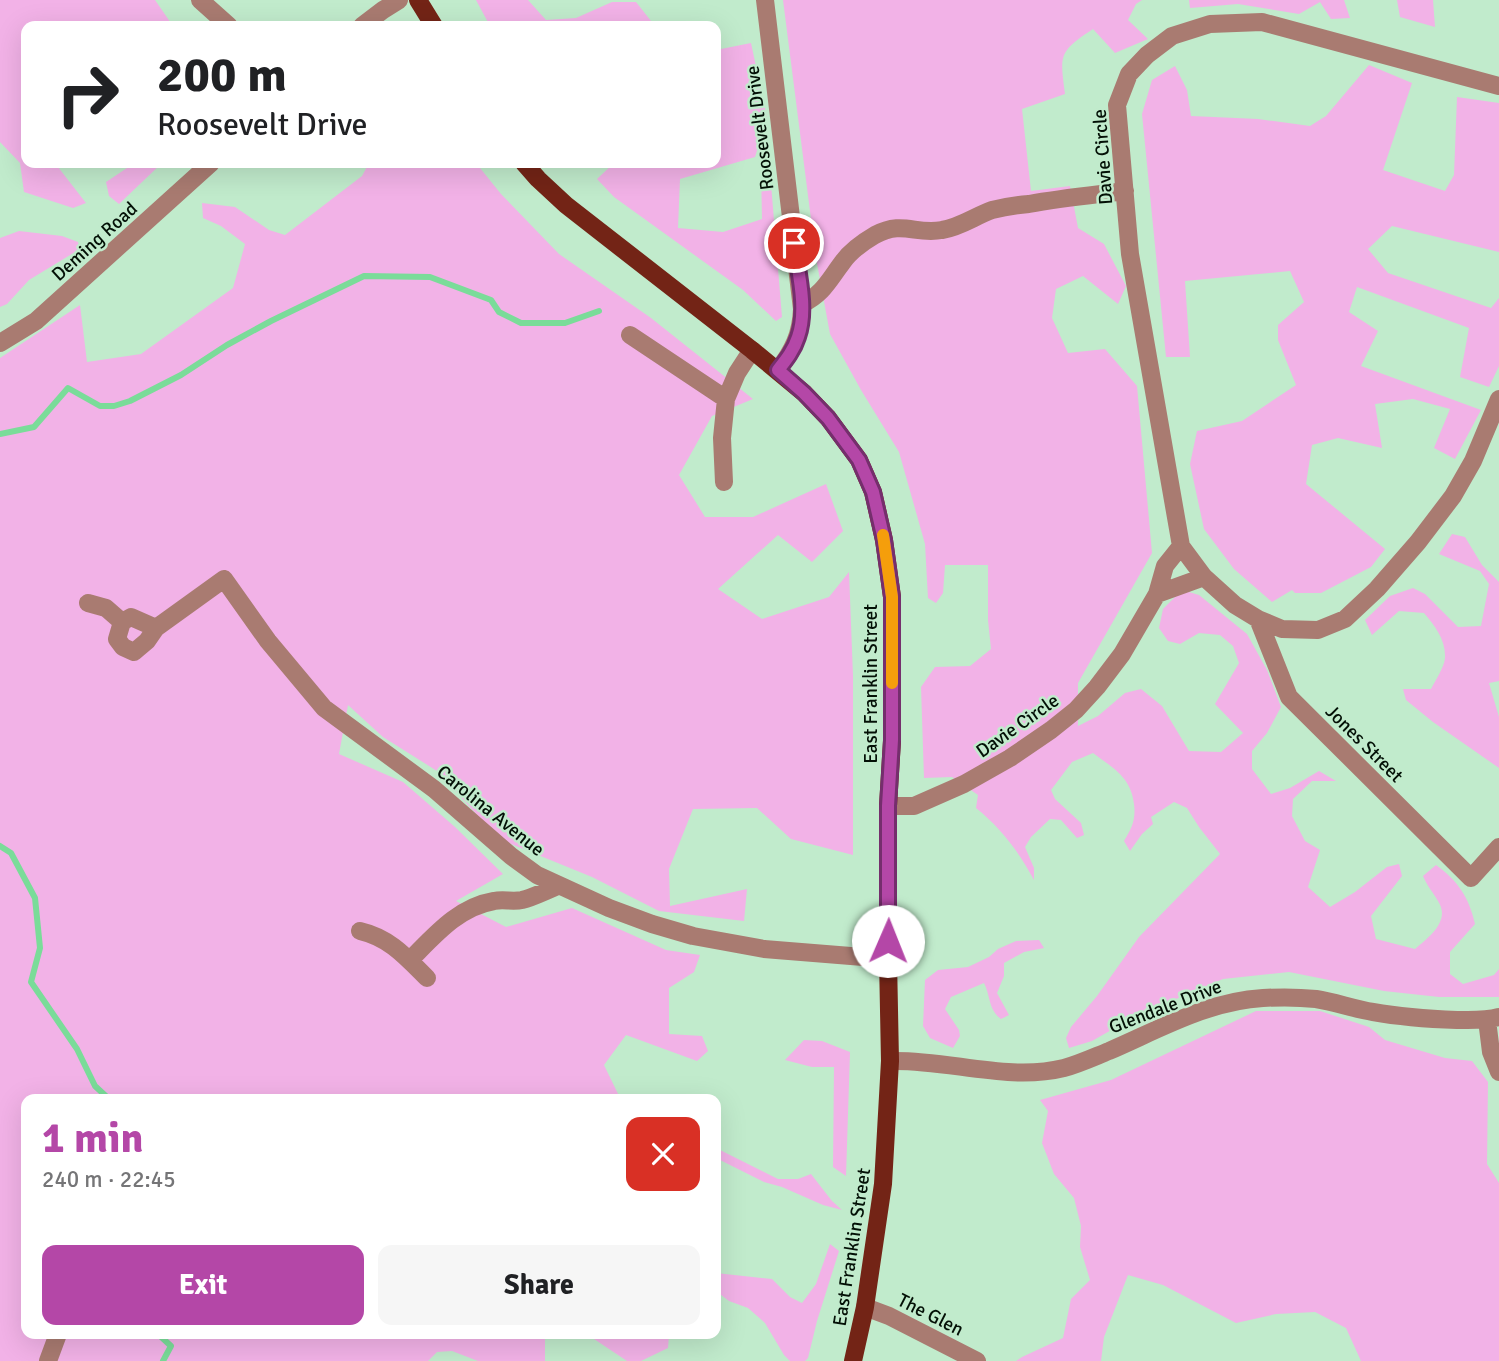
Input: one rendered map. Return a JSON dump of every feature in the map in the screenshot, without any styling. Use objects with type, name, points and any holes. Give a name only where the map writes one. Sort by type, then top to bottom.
[{"type":"main road","points":[[418,0],[431,21]]},
{"type":"main road","name":"East Franklin Street","points":[[528,168],[566,205],[804,393],[828,418],[859,460],[873,492],[884,540],[892,597],[892,740],[888,806],[890,1061],[884,1184],[865,1307],[853,1361]]},
{"type":"street","points":[[200,0],[223,21]]},
{"type":"street","points":[[369,21],[399,0]]},
{"type":"street","name":"Roosevelt Drive","points":[[765,0],[802,304],[802,321],[797,340],[778,370]]},
{"type":"street","name":"Davie Circle","points":[[1499,86],[1262,22],[1210,24],[1172,36],[1147,55],[1129,74],[1117,105],[1130,254],[1181,546],[1204,576],[1235,605],[1282,629],[1318,630],[1345,619],[1377,589],[1453,496],[1474,461],[1499,399]]},
{"type":"street","name":"Deming Road","points":[[0,343],[36,321],[205,168]]},
{"type":"street","points":[[802,304],[821,291],[854,250],[871,237],[892,228],[902,227],[926,232],[944,230],[992,210],[1125,191]]},
{"type":"street","points":[[630,335],[726,399]]},
{"type":"street","points":[[724,482],[722,438],[726,399],[751,350]]},
{"type":"street","name":"Davie Circle","points":[[888,806],[914,806],[964,784],[1010,758],[1076,710],[1122,654],[1157,594],[1164,566],[1181,546]]},
{"type":"street","points":[[1157,594],[1204,576]]},
{"type":"street","name":"Carolina Avenue","points":[[156,628],[224,579],[268,641],[324,708],[433,789],[537,875],[630,916],[693,936],[764,949],[888,959]]},
{"type":"street","points":[[88,603],[106,608],[122,622]]},
{"type":"street","points":[[131,617],[156,628],[147,641],[134,652],[123,647],[117,639],[122,622],[131,617]]},
{"type":"street","name":"Jones Street","points":[[1258,619],[1289,697],[1471,878],[1499,847]]},
{"type":"street","points":[[410,960],[462,913],[495,900],[521,900],[558,886]]},
{"type":"street","points":[[360,932],[375,934],[388,942],[427,978]]},
{"type":"street","name":"Glendale Drive","points":[[890,1061],[915,1060],[1010,1072],[1064,1068],[1216,1007],[1261,998],[1316,999],[1373,1012],[1425,1019],[1493,1019]]},
{"type":"street","points":[[1493,1019],[1491,1052],[1499,1072]]},
{"type":"street","name":"The Glen","points":[[865,1307],[889,1316],[977,1361]]},
{"type":"street","points":[[48,1361],[56,1339]]},
{"type":"shaded area","points":[[0,0],[155,0],[170,21],[21,21],[21,168],[59,168],[86,203],[73,208],[24,192],[20,163],[0,142]]},
{"type":"shaded area","points":[[476,0],[528,0],[546,20],[576,18],[612,2],[636,2],[651,21],[487,21]]},
{"type":"shaded area","points":[[783,0],[1142,0],[1136,4],[1128,20],[1148,39],[1115,53],[1093,29],[1067,49],[1062,62],[1065,94],[1022,109],[1031,191],[1070,186],[1078,228],[1104,244],[1126,286],[1118,304],[1083,276],[1056,289],[1052,318],[1068,353],[1105,349],[1137,386],[1152,553],[1078,683],[1078,726],[1098,716],[1125,693],[1141,689],[1162,706],[1189,751],[1221,752],[1243,733],[1215,704],[1239,663],[1233,646],[1220,635],[1199,633],[1180,644],[1168,641],[1159,628],[1163,609],[1182,590],[1199,595],[1247,634],[1267,670],[1281,707],[1267,733],[1252,751],[1252,769],[1271,794],[1290,788],[1319,771],[1336,781],[1312,781],[1293,799],[1292,816],[1305,841],[1320,850],[1308,887],[1330,907],[1387,867],[1399,864],[1402,876],[1371,916],[1376,939],[1415,949],[1437,928],[1442,915],[1438,901],[1423,876],[1436,865],[1462,890],[1475,924],[1450,952],[1450,974],[1463,984],[1494,975],[1499,969],[1499,997],[1439,997],[1384,991],[1289,972],[1223,979],[1136,1016],[1092,1041],[1069,1048],[1066,1038],[1071,1027],[1139,937],[1220,854],[1187,808],[1174,802],[1151,817],[1153,824],[1130,851],[1124,841],[1134,819],[1129,787],[1120,774],[1093,753],[1072,762],[1051,790],[1055,799],[1081,823],[1084,835],[1077,838],[1061,820],[1050,819],[1031,837],[1025,847],[1034,868],[1034,880],[1009,841],[976,808],[978,795],[952,777],[924,778],[921,687],[935,667],[970,666],[991,649],[988,565],[945,565],[943,593],[936,603],[928,598],[925,544],[899,452],[830,334],[816,258]]},
{"type":"shaded area","points":[[1189,0],[1344,0],[1350,18],[1331,19],[1320,2],[1299,14],[1238,4],[1190,8]]},
{"type":"shaded area","points":[[1397,0],[1433,0],[1435,27],[1400,17]]},
{"type":"shaded area","points":[[751,43],[767,118],[755,157],[721,167],[721,49]]},
{"type":"shaded area","points":[[1369,65],[1412,83],[1383,170],[1445,191],[1454,175],[1457,97],[1499,103],[1499,252],[1392,226],[1368,249],[1388,273],[1491,308],[1499,298],[1499,366],[1489,387],[1460,377],[1469,328],[1357,287],[1349,312],[1378,331],[1361,366],[1481,410],[1455,459],[1434,448],[1450,409],[1413,399],[1375,404],[1382,448],[1338,438],[1312,445],[1306,484],[1385,549],[1371,567],[1321,593],[1295,593],[1292,590],[1272,602],[1234,569],[1204,529],[1190,464],[1197,431],[1242,421],[1296,385],[1278,340],[1278,325],[1304,302],[1290,271],[1185,281],[1190,357],[1166,357],[1142,114],[1152,80],[1175,66],[1187,90],[1191,116],[1258,119],[1310,126],[1326,116]]},
{"type":"shaded area","points":[[127,168],[157,168],[119,204],[109,196],[106,182]]},
{"type":"shaded area","points":[[366,168],[480,168],[501,194],[559,254],[651,318],[753,399],[712,416],[679,475],[705,517],[753,517],[826,484],[843,531],[812,562],[778,535],[718,589],[762,619],[829,597],[849,572],[853,676],[853,855],[791,839],[757,808],[693,809],[669,869],[670,906],[747,889],[744,921],[659,911],[592,877],[499,839],[437,771],[383,737],[348,705],[339,754],[403,782],[503,874],[456,901],[506,927],[572,908],[666,950],[700,955],[694,972],[669,988],[669,1034],[702,1036],[708,1051],[697,1061],[626,1035],[604,1065],[618,1094],[21,1094],[21,1339],[545,1339],[545,1361],[478,1361],[452,1351],[437,1352],[428,1361],[0,1361],[0,358],[80,305],[87,362],[141,354],[233,288],[245,244],[221,226],[203,218],[202,203],[235,207],[269,230],[285,235],[362,176]]},
{"type":"shaded area","points":[[609,168],[718,168],[680,179],[678,228],[723,232],[762,219],[761,169],[770,172],[782,317],[776,321],[743,290],[614,197],[597,179]]},
{"type":"shaded area","points":[[19,231],[62,236],[78,242],[80,249],[29,280],[7,304],[0,307],[0,238]]},
{"type":"shaded area","points":[[1452,534],[1465,537],[1482,565],[1499,582],[1499,681],[1489,683],[1499,717],[1499,768],[1406,700],[1403,689],[1431,689],[1444,662],[1442,639],[1424,613],[1399,611],[1372,635],[1365,620],[1390,596],[1413,588],[1425,594],[1458,627],[1481,626],[1489,584],[1480,571],[1439,554]]},
{"type":"shaded area","points":[[1039,940],[1044,948],[1024,952],[1004,963],[1004,976],[997,993],[1009,1015],[1001,1019],[997,1015],[984,983],[951,997],[945,1009],[959,1030],[960,1036],[953,1048],[930,1038],[923,1026],[925,980],[938,970],[968,967],[1016,941]]},
{"type":"shaded area","points":[[1256,1011],[1320,1011],[1369,1027],[1385,1040],[1445,1058],[1472,1061],[1488,1082],[1487,1164],[1499,1183],[1499,1361],[1361,1361],[1346,1328],[1315,1312],[1276,1314],[1236,1323],[1163,1285],[1128,1275],[1104,1337],[1101,1361],[1016,1361],[1063,1338],[1071,1299],[1090,1280],[1080,1247],[1081,1226],[1074,1198],[1054,1174],[1042,1143],[1048,1111],[1040,1100],[1111,1080]]},
{"type":"shaded area","points":[[804,1040],[822,1041],[850,1052],[846,1176],[833,1167],[834,1067],[812,1067],[785,1060]]},
{"type":"shaded area","points":[[721,1150],[778,1179],[798,1179],[811,1174],[842,1210],[823,1205],[764,1182],[721,1160]]},
{"type":"shaded area","points":[[830,1244],[839,1251],[805,1361],[790,1361],[765,1323],[748,1308],[721,1295],[721,1274],[772,1279],[790,1297],[802,1303],[816,1284]]},
{"type":"shaded area","points":[[594,1339],[669,1339],[668,1348],[641,1361],[627,1361]]},
{"type":"waterway","points":[[0,434],[34,427],[68,388],[100,406],[114,406],[130,401],[181,375],[271,321],[364,276],[430,277],[491,300],[499,312],[521,323],[565,323],[599,311]]},
{"type":"waterway","points":[[0,846],[11,853],[35,898],[40,948],[31,982],[77,1049],[95,1086],[104,1094]]},
{"type":"waterway","points":[[163,1339],[171,1346],[163,1361]]},
{"type":"slow traffic","points":[[883,535],[892,597],[892,683]]},
{"type":"route","points":[[794,243],[802,321],[797,340],[778,370],[828,418],[859,460],[873,492],[884,540],[892,597],[888,941]]}]
